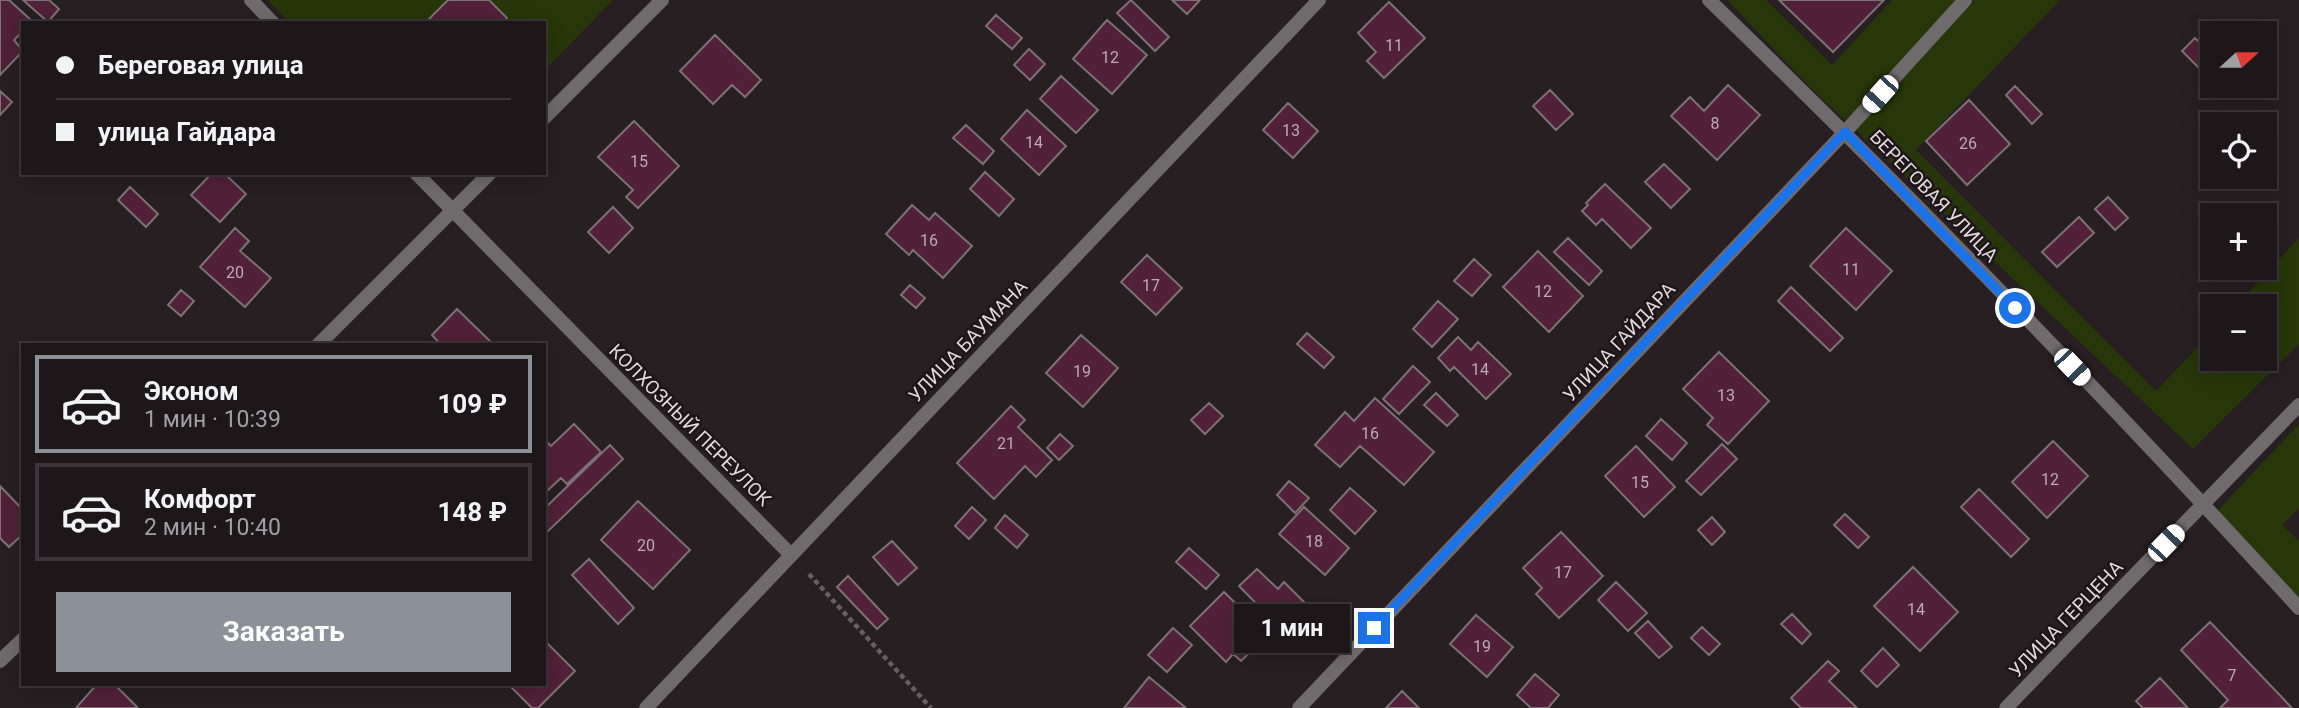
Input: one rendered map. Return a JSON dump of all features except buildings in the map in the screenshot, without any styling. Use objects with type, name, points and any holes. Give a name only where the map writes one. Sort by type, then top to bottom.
[{"type":"street","points":[[251,0],[271,21]]},
{"type":"street","points":[[546,116],[662,0]]},
{"type":"street","name":"УЛИЦА БАУМАНА","points":[[646,708],[1319,0]]},
{"type":"street","name":"БЕРЕГОВАЯ УЛИЦА","points":[[1709,0],[1845,132],[2204,504],[2299,608]]},
{"type":"street","name":"УЛИЦА ГАЙДАРА","points":[[1299,708],[1845,132],[1965,0]]},
{"type":"street","name":"КОЛХОЗНЫЙ ПЕРЕУЛОК","points":[[418,175],[791,555]]},
{"type":"street","points":[[320,343],[488,175]]},
{"type":"street","name":"УЛИЦА ГЕРЦЕНА","points":[[2006,708],[2299,405]]},
{"type":"street","points":[[0,662],[21,641]]},
{"type":"path","points":[[791,555],[931,708]]},
{"type":"green space","points":[[268,0],[613,0],[546,69],[546,21],[287,21]]},
{"type":"green space","points":[[1727,0],[1766,0],[1832,65],[1892,0],[2060,0],[1916,150],[2156,391],[2200,345],[2200,371],[2272,371],[2193,449],[1809,86]]},
{"type":"green space","points":[[2299,238],[2299,344],[2277,366],[2277,294],[2247,294],[2260,280],[2277,280],[2277,262]]},
{"type":"green space","points":[[2299,424],[2299,508],[2282,525],[2299,541],[2299,599],[2217,511]]},
{"type":"route","points":[[1374,628],[1845,132],[2015,308]]}]
